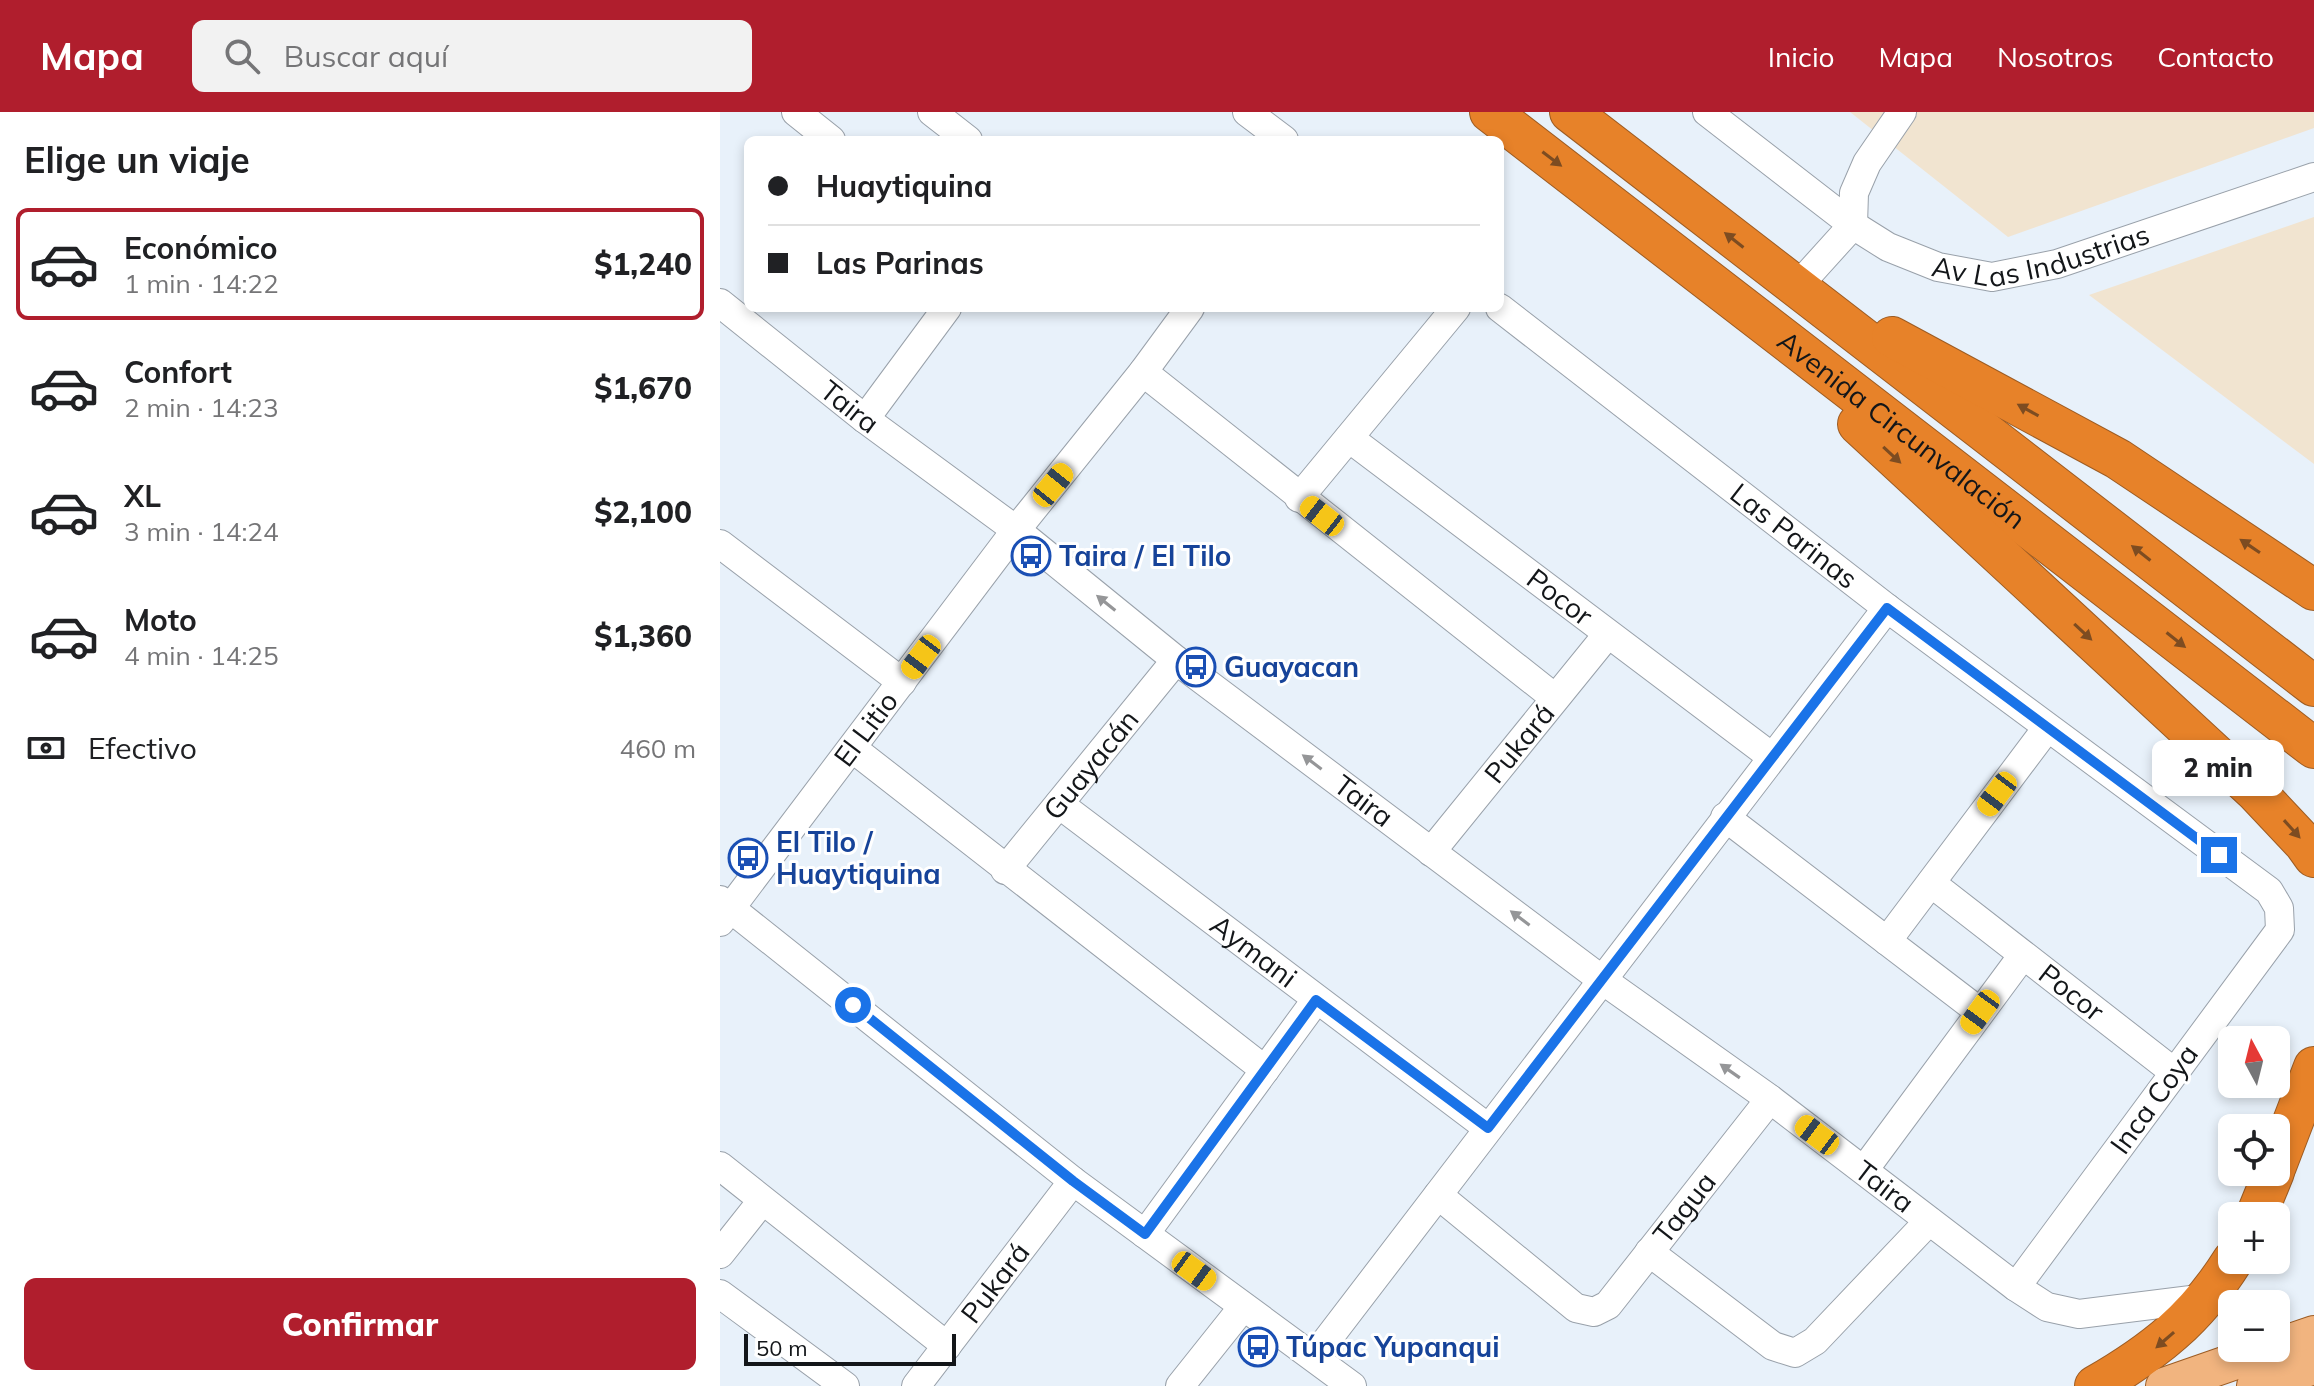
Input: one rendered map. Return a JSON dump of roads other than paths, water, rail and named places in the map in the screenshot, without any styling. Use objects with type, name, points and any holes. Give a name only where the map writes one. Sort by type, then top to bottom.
[{"type":"highway","name":"Avenida Circunvalación","points":[[1490,112],[2314,748]]},
{"type":"highway","name":"Avenida Circunvalación","points":[[1570,112],[2314,686]]},
{"type":"highway","points":[[1671,250],[2256,792],[2297,834],[2314,857]]},
{"type":"highway","points":[[1796,288],[2118,459],[2314,590]]},
{"type":"highway","points":[[2290,1130],[2314,1067]]},
{"type":"highway","points":[[2095,1386],[2154,1349],[2207,1298],[2223,1274]]},
{"type":"main road","points":[[2290,1342],[2314,1334]]},
{"type":"main road","points":[[2164,1386],[2232,1362]]},
{"type":"main road","points":[[2255,1386],[2314,1366]]},
{"type":"street","points":[[796,112],[826,136]]},
{"type":"street","points":[[932,112],[963,136]]},
{"type":"street","points":[[1247,112],[1279,136]]},
{"type":"street","name":"Av Las Industrias","points":[[1707,112],[1853,225],[1888,247],[1938,267],[1992,277],[2057,264],[2314,177]]},
{"type":"street","points":[[1796,288],[1853,225],[1854,193],[1858,183],[1867,163],[1902,112]]},
{"type":"street","name":"Taira","points":[[720,303],[865,419],[1016,530],[1176,660],[1601,979],[1770,1099],[2016,1287],[2047,1307],[2079,1314],[2207,1298]]},
{"type":"street","name":"Las Parinas","points":[[1504,311],[1887,608],[2269,891],[2279,908]]},
{"type":"street","points":[[865,419],[944,312]]},
{"type":"street","name":"El Litio","points":[[723,910],[852,748],[1016,530],[1187,312]]},
{"type":"street","points":[[1299,498],[1453,312]]},
{"type":"street","points":[[1143,372],[1555,698]]},
{"type":"street","name":"Pocor","points":[[1349,438],[1772,757]]},
{"type":"street","points":[[724,556],[902,682]]},
{"type":"street","points":[[1314,1357],[1887,608]]},
{"type":"street","name":"Pukará","points":[[1431,852],[1607,635]]},
{"type":"street","name":"Guayacán","points":[[1005,870],[1176,660]]},
{"type":"street","points":[[1887,941],[2047,728]]},
{"type":"street","points":[[852,748],[1265,1070]]},
{"type":"street","name":"Aymani","points":[[1059,804],[1488,1128]]},
{"type":"street","points":[[1725,817],[1980,1012]]},
{"type":"street","name":"Pocor","points":[[1931,883],[2174,1072]]},
{"type":"street","name":"Inca Coya","points":[[2016,1287],[2280,930],[2279,908]]},
{"type":"street","points":[[723,910],[1073,1181],[1352,1386]]},
{"type":"street","points":[[1864,1170],[2023,955]]},
{"type":"street","points":[[1145,1234],[1316,1000]]},
{"type":"street","name":"Tagua","points":[[1438,1195],[1576,1308],[1594,1312],[1608,1305],[1770,1099]]},
{"type":"street","points":[[720,1166],[947,1346]]},
{"type":"street","name":"Pukará","points":[[916,1386],[1073,1181]]},
{"type":"street","points":[[720,1254],[762,1201]]},
{"type":"street","points":[[1649,1252],[1773,1346],[1795,1353],[1815,1341],[1929,1221]]},
{"type":"street","points":[[720,1294],[845,1386]]},
{"type":"street","points":[[1180,1386],[1243,1307]]},
{"type":"place","name":"Taira / El Tilo","points":[[1031,556]]},
{"type":"place","name":"Guayacan","points":[[1196,667]]},
{"type":"place","name":"El Tilo / Huaytiquina","points":[[748,858]]},
{"type":"place","name":"Túpac Yupanqui","points":[[1258,1347]]}]
